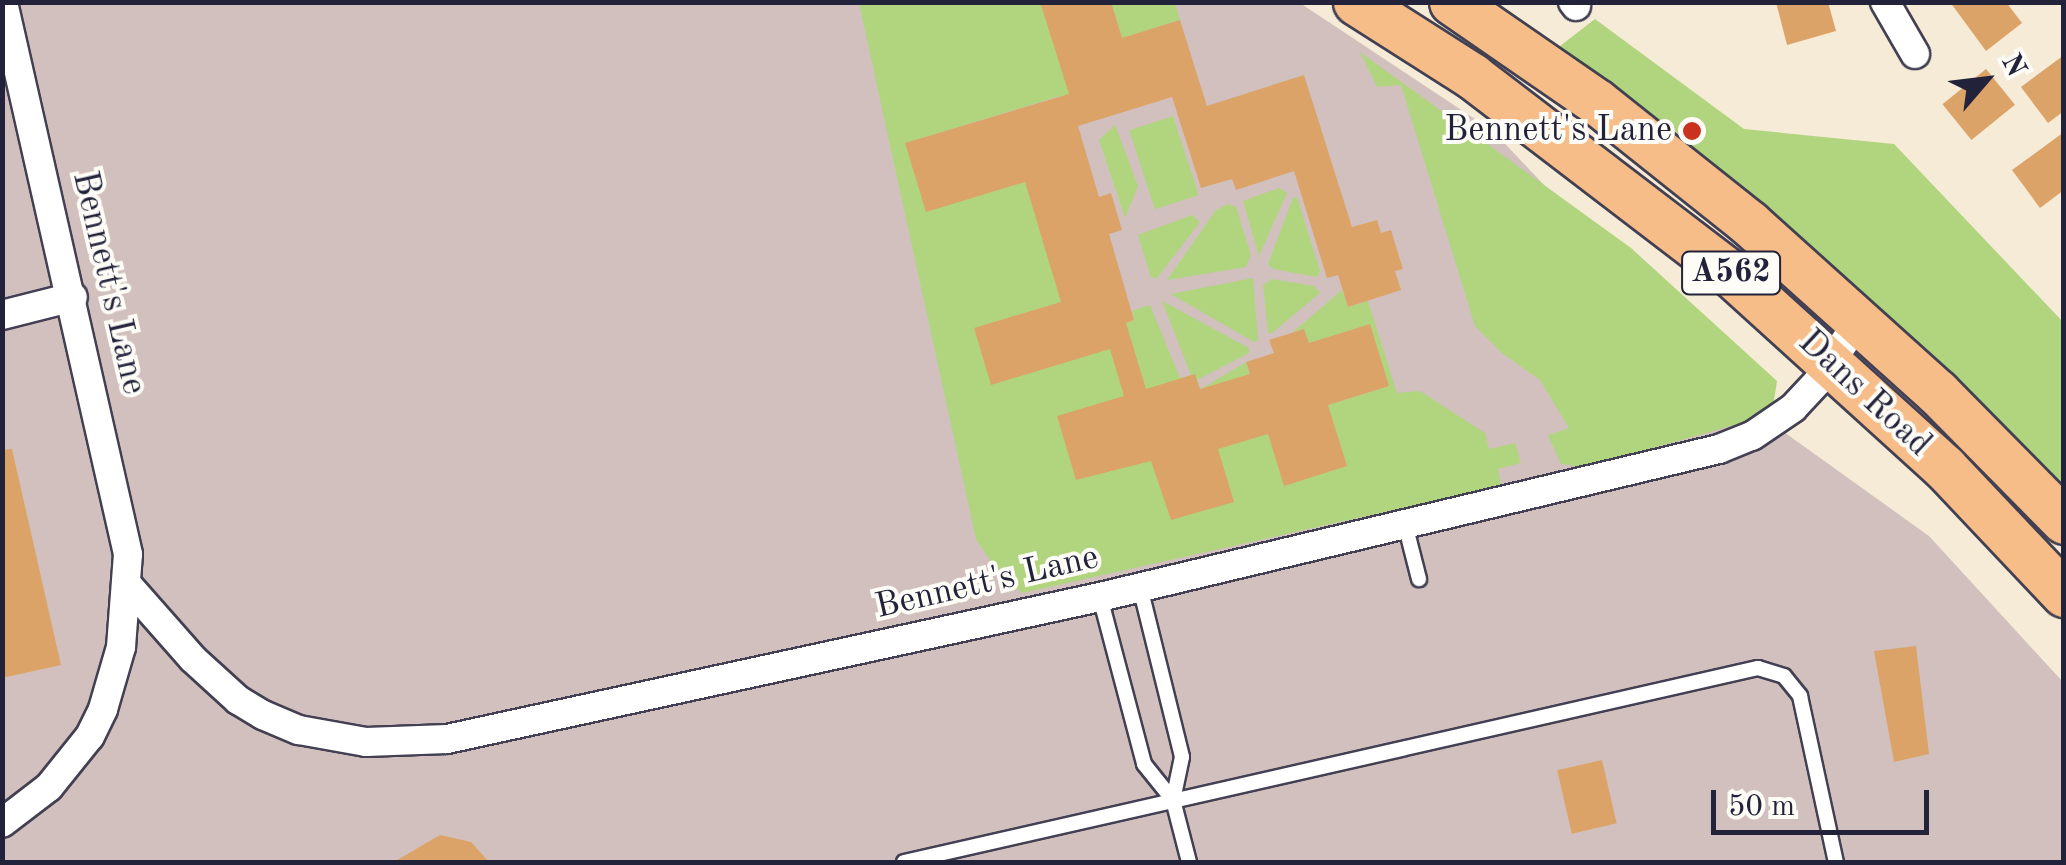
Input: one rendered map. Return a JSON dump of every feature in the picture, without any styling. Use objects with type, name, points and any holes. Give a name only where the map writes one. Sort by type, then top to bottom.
[{"type":"main road","name":"Dans Road","points":[[1356,2],[1472,76],[1605,174],[1832,362],[1944,467],[2064,594]]},
{"type":"main road","name":"Dans Road","points":[[1452,2],[1597,102],[1749,222],[1860,319],[2064,520]]},
{"type":"street","name":"Bennett's Lane","points":[[2,822],[49,788],[90,736],[114,677],[126,583],[124,523],[3,2]]},
{"type":"street","points":[[1885,2],[1915,54]]},
{"type":"street","points":[[2,315],[73,297]]},
{"type":"street","name":"Bennett's Lane","points":[[126,583],[193,659],[238,700],[263,715],[328,737],[406,744],[484,733],[1100,597],[1738,442],[1793,408],[1832,362],[1860,319]]},
{"type":"lane","points":[[1405,524],[1419,579]]},
{"type":"lane","points":[[1140,587],[1182,757],[1172,800]]},
{"type":"lane","points":[[1100,597],[1144,764],[1172,800],[1189,862]]},
{"type":"lane","points":[[904,862],[1758,668],[1784,676],[1800,696],[1836,862]]},
{"type":"shaded area","points":[[2,3],[1300,3],[1493,131],[1763,417],[1929,536],[2063,682],[2063,862],[3,862]]},
{"type":"green space","points":[[859,3],[1041,3],[1077,117],[1060,96],[906,143],[1025,182],[1126,323],[1134,320],[1132,311],[1150,305],[1180,378],[1191,375],[1162,301],[1249,348],[1249,353],[1197,380],[1201,389],[1246,362],[1284,485],[1346,466],[1328,405],[1389,386],[1370,325],[1309,343],[1304,329],[1292,333],[1342,290],[1348,307],[1368,301],[1397,393],[1420,391],[1485,433],[1489,449],[1515,443],[1521,463],[1498,469],[1501,486],[1022,593],[998,572],[976,539]]},
{"type":"green space","points":[[1111,3],[1175,3],[1180,20],[1122,38]]},
{"type":"green space","points":[[1595,19],[1744,129],[1894,144],[2063,322],[2063,513],[1640,108],[1560,46]]},
{"type":"green space","points":[[1360,52],[1631,248],[1777,381],[1773,407],[1763,417],[1585,467],[1561,464],[1548,435],[1569,428],[1540,380],[1502,353],[1475,326],[1401,85],[1377,87]]},
{"type":"green space","points":[[1173,116],[1199,195],[1155,209],[1129,130]]},
{"type":"green space","points":[[1115,125],[1138,186],[1125,218],[1099,140]]},
{"type":"green space","points":[[1279,188],[1287,193],[1259,256],[1243,201]]},
{"type":"green space","points":[[1297,197],[1320,271],[1317,277],[1273,269],[1268,264],[1293,198]]},
{"type":"green space","points":[[1228,204],[1236,207],[1251,255],[1246,267],[1167,280],[1216,210]]},
{"type":"green space","points":[[1192,215],[1200,222],[1157,278],[1151,278],[1138,235]]},
{"type":"green space","points":[[1253,278],[1258,340],[1254,342],[1171,294]]},
{"type":"green space","points":[[1272,279],[1314,286],[1320,293],[1268,333],[1263,285]]},
{"type":"building","points":[[1040,2],[1111,2],[1122,38],[1180,20],[1207,106],[1304,75],[1352,227],[1377,220],[1381,233],[1391,230],[1403,269],[1395,271],[1401,290],[1348,307],[1338,275],[1327,278],[1294,171],[1236,190],[1232,179],[1201,188],[1172,97],[1078,126],[1099,197],[1111,193],[1122,230],[1109,234],[1134,320],[1126,323],[1146,389],[1195,374],[1200,389],[1250,374],[1246,362],[1274,353],[1269,340],[1304,329],[1309,343],[1370,324],[1389,386],[1328,405],[1347,466],[1284,486],[1268,434],[1218,449],[1234,502],[1171,520],[1151,461],[1076,480],[1057,416],[1124,396],[1110,349],[991,385],[974,328],[1061,302],[1025,182],[926,212],[905,143],[1069,94]]},
{"type":"building","points":[[1776,2],[1828,2],[1836,31],[1787,45]]},
{"type":"building","points":[[1950,2],[2006,2],[2022,23],[1986,51]]},
{"type":"building","points":[[2064,55],[2064,111],[2048,123],[2021,87]]},
{"type":"building","points":[[1986,69],[2015,105],[1971,140],[1942,104]]},
{"type":"building","points":[[2064,132],[2064,190],[2040,208],[2012,170]]},
{"type":"building","points":[[12,449],[61,665],[2,678],[2,450]]},
{"type":"building","points":[[1916,646],[1929,754],[1894,762],[1874,651]]},
{"type":"building","points":[[1602,760],[1617,823],[1572,834],[1557,770]]},
{"type":"building","points":[[440,835],[471,842],[489,862],[394,862]]},
{"type":"place","name":"Bennett's Lane","points":[[1692,131]]}]
